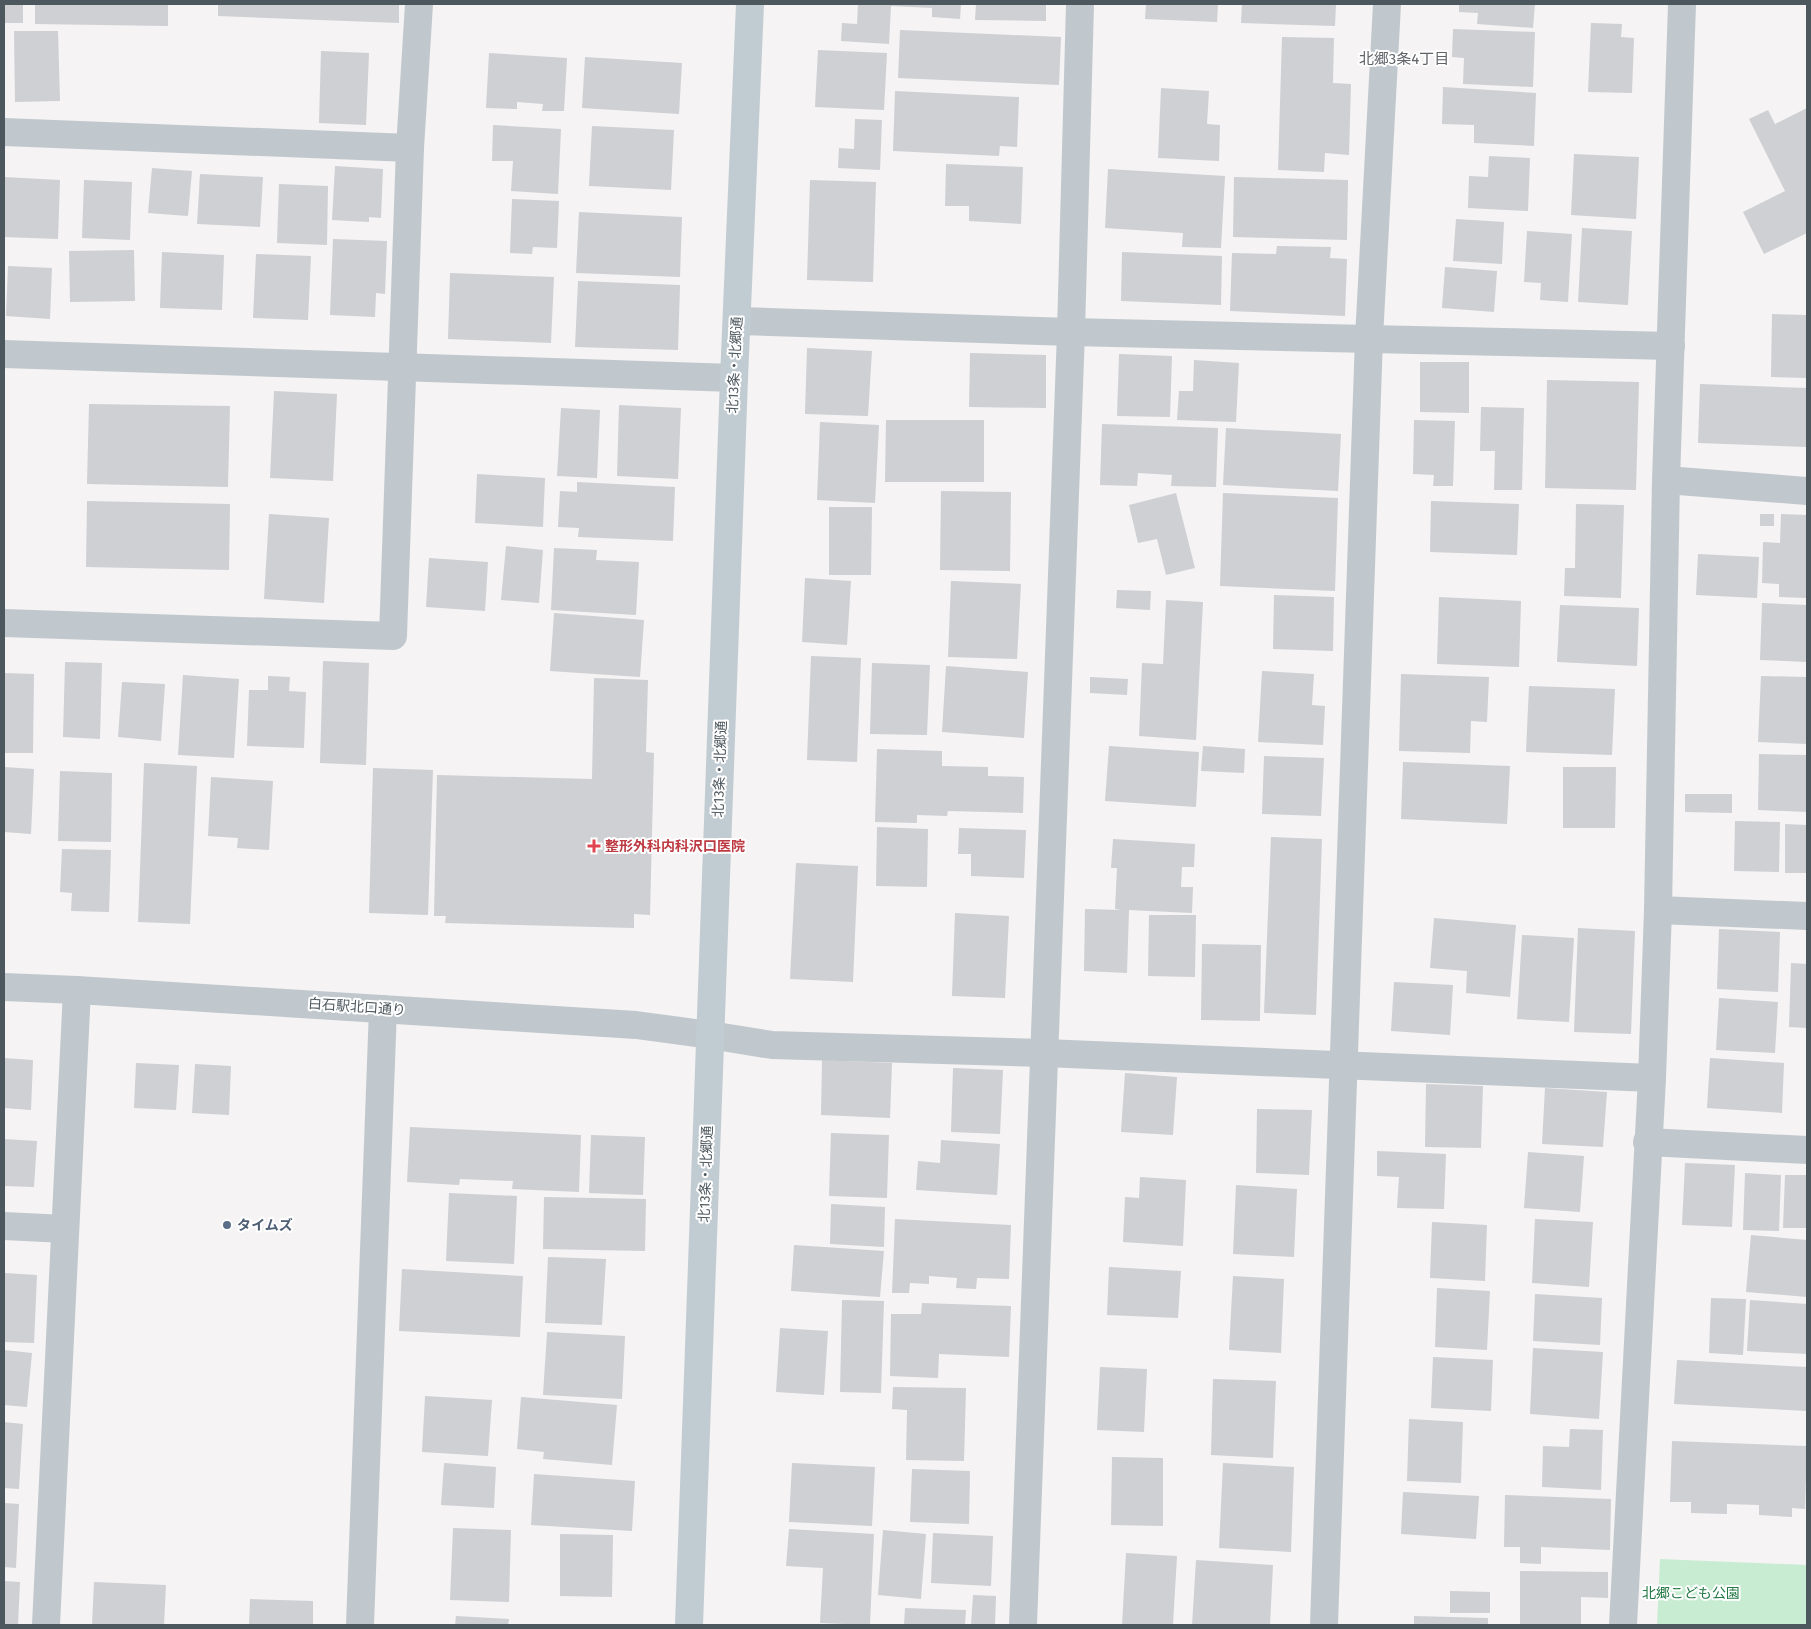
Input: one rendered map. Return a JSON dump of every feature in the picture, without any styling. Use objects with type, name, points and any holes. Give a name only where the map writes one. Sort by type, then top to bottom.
[{"type":"main road","name":"北13条・北郷通","points":[[690,1625],[734,378],[738,321],[750,4]]},
{"type":"street","points":[[4,623],[392,636],[410,148],[419,4]]},
{"type":"street","points":[[1023,1625],[1071,332],[1080,4]]},
{"type":"street","points":[[1324,1625],[1368,338],[1387,4]]},
{"type":"street","points":[[1623,1625],[1647,1142],[1652,1078],[1658,910],[1666,480],[1682,4]]},
{"type":"street","points":[[4,132],[410,148]]},
{"type":"street","points":[[738,321],[1071,332],[1671,346]]},
{"type":"street","points":[[4,354],[734,378]]},
{"type":"street","points":[[1666,480],[1807,491]]},
{"type":"street","points":[[1658,910],[1807,916]]},
{"type":"street","name":"白石駅北口通り","points":[[4,987],[636,1026],[772,1045],[1343,1064],[1652,1078]]},
{"type":"street","points":[[46,1625],[76,990]]},
{"type":"street","points":[[360,1625],[383,1009]]},
{"type":"street","points":[[1647,1142],[1807,1150]]},
{"type":"street","points":[[4,1226],[66,1229]]},
{"type":"green space","name":"北郷こども公園","points":[[1660,1559],[1807,1565],[1807,1625],[1657,1625]]},
{"type":"building","points":[[4,4],[23,4],[23,23],[4,23]]},
{"type":"building","points":[[35,4],[168,4],[168,26],[35,24]]},
{"type":"building","points":[[218,4],[399,4],[399,23],[218,16]]},
{"type":"building","points":[[858,4],[961,4],[960,19],[932,17],[932,8],[891,6],[889,44],[841,41],[842,23],[857,24]]},
{"type":"building","points":[[976,4],[1046,4],[1046,21],[975,20]]},
{"type":"building","points":[[1146,4],[1218,4],[1217,22],[1145,19]]},
{"type":"building","points":[[1242,4],[1336,4],[1335,26],[1241,23]]},
{"type":"building","points":[[1459,4],[1535,4],[1533,28],[1477,24],[1478,13],[1459,12]]},
{"type":"building","points":[[1591,23],[1622,24],[1621,37],[1634,38],[1632,93],[1588,92]]},
{"type":"building","points":[[1453,29],[1535,32],[1533,87],[1463,84],[1464,58],[1452,57]]},
{"type":"building","points":[[900,30],[1061,37],[1059,85],[898,78]]},
{"type":"building","points":[[14,31],[58,31],[60,101],[15,102]]},
{"type":"building","points":[[1282,37],[1334,38],[1333,83],[1351,84],[1349,155],[1325,153],[1324,172],[1278,170]]},
{"type":"building","points":[[818,50],[887,53],[884,110],[815,107]]},
{"type":"building","points":[[321,51],[369,53],[366,125],[319,123]]},
{"type":"building","points":[[489,53],[567,58],[564,111],[542,111],[543,104],[517,102],[517,109],[486,108]]},
{"type":"building","points":[[585,57],[682,63],[679,114],[582,108]]},
{"type":"building","points":[[1443,87],[1536,93],[1534,146],[1474,143],[1474,125],[1442,124]]},
{"type":"building","points":[[1161,88],[1209,91],[1207,124],[1220,125],[1219,161],[1158,158]]},
{"type":"building","points":[[895,91],[1019,97],[1017,147],[1000,146],[999,156],[893,151]]},
{"type":"building","points":[[1807,108],[1807,233],[1764,254],[1743,212],[1785,191],[1749,119],[1768,110],[1775,124]]},
{"type":"building","points":[[855,119],[882,120],[880,170],[838,168],[839,148],[854,149]]},
{"type":"building","points":[[493,125],[561,129],[558,194],[511,191],[513,161],[492,161]]},
{"type":"building","points":[[592,126],[674,130],[671,190],[589,186]]},
{"type":"building","points":[[1574,154],[1639,157],[1636,219],[1571,215]]},
{"type":"building","points":[[1489,156],[1530,158],[1528,211],[1468,208],[1469,176],[1488,177]]},
{"type":"building","points":[[946,164],[1023,167],[1021,224],[969,221],[969,206],[945,206]]},
{"type":"building","points":[[335,166],[383,169],[381,218],[369,217],[369,222],[332,220]]},
{"type":"building","points":[[152,168],[192,171],[188,216],[148,213]]},
{"type":"building","points":[[1108,169],[1225,176],[1221,248],[1182,247],[1183,233],[1105,228]]},
{"type":"building","points":[[200,174],[263,177],[260,227],[197,224]]},
{"type":"building","points":[[4,177],[60,180],[58,239],[4,237]]},
{"type":"building","points":[[1234,177],[1348,180],[1347,240],[1233,237]]},
{"type":"building","points":[[84,180],[132,182],[130,240],[82,238]]},
{"type":"building","points":[[810,180],[876,182],[873,282],[807,280]]},
{"type":"building","points":[[279,184],[328,186],[327,245],[277,243]]},
{"type":"building","points":[[512,199],[559,201],[557,248],[533,247],[532,254],[510,253]]},
{"type":"building","points":[[579,212],[682,217],[680,277],[576,273]]},
{"type":"building","points":[[1456,219],[1504,222],[1502,264],[1453,261]]},
{"type":"building","points":[[1582,228],[1632,231],[1628,305],[1578,302]]},
{"type":"building","points":[[1527,231],[1572,234],[1568,302],[1540,300],[1541,283],[1524,282]]},
{"type":"building","points":[[333,239],[387,241],[385,294],[376,293],[375,317],[330,315]]},
{"type":"building","points":[[1277,246],[1331,247],[1330,258],[1347,259],[1345,316],[1230,311],[1232,253],[1276,254]]},
{"type":"building","points":[[134,250],[135,301],[70,302],[69,251]]},
{"type":"building","points":[[162,252],[224,255],[222,310],[160,308]]},
{"type":"building","points":[[1122,252],[1222,256],[1221,305],[1121,301]]},
{"type":"building","points":[[256,254],[311,256],[308,320],[253,318]]},
{"type":"building","points":[[8,266],[52,268],[50,319],[6,316]]},
{"type":"building","points":[[1445,267],[1497,271],[1494,312],[1442,308]]},
{"type":"building","points":[[450,273],[554,277],[551,343],[448,339]]},
{"type":"building","points":[[578,281],[680,285],[678,350],[575,347]]},
{"type":"building","points":[[1772,314],[1807,315],[1807,378],[1771,377]]},
{"type":"building","points":[[807,348],[872,351],[868,416],[805,414]]},
{"type":"building","points":[[970,353],[1046,355],[1046,408],[969,407]]},
{"type":"building","points":[[1119,354],[1172,356],[1170,417],[1117,416]]},
{"type":"building","points":[[1194,360],[1239,363],[1236,422],[1177,420],[1179,391],[1193,391]]},
{"type":"building","points":[[1420,362],[1469,362],[1469,413],[1420,412]]},
{"type":"building","points":[[1547,380],[1639,382],[1636,490],[1545,488]]},
{"type":"building","points":[[1700,384],[1807,388],[1807,447],[1698,443]]},
{"type":"building","points":[[274,391],[337,394],[333,481],[270,478]]},
{"type":"building","points":[[89,404],[230,406],[228,487],[87,484]]},
{"type":"building","points":[[619,405],[681,408],[678,479],[617,476]]},
{"type":"building","points":[[1481,407],[1524,408],[1522,490],[1494,490],[1495,451],[1480,451]]},
{"type":"building","points":[[561,408],[600,410],[597,478],[557,476]]},
{"type":"building","points":[[886,420],[984,420],[984,482],[885,482]]},
{"type":"building","points":[[1414,420],[1455,421],[1453,486],[1433,486],[1434,475],[1413,474]]},
{"type":"building","points":[[820,422],[879,425],[875,503],[817,500]]},
{"type":"building","points":[[1102,424],[1218,428],[1216,487],[1171,486],[1172,475],[1138,473],[1137,486],[1100,485]]},
{"type":"building","points":[[1226,428],[1341,434],[1338,491],[1223,485]]},
{"type":"building","points":[[477,474],[545,478],[543,527],[475,523]]},
{"type":"building","points":[[577,482],[675,487],[673,541],[578,537],[579,528],[558,527],[560,491],[577,492]]},
{"type":"building","points":[[941,491],[1011,492],[1010,571],[940,570]]},
{"type":"building","points":[[1176,493],[1195,568],[1166,575],[1157,539],[1138,543],[1129,505]]},
{"type":"building","points":[[1223,493],[1338,498],[1335,591],[1220,586]]},
{"type":"building","points":[[87,501],[230,504],[229,570],[86,567]]},
{"type":"building","points":[[1431,501],[1519,504],[1517,555],[1430,552]]},
{"type":"building","points":[[1576,504],[1624,505],[1621,598],[1564,596],[1565,568],[1575,568]]},
{"type":"building","points":[[829,507],[872,507],[871,575],[829,575]]},
{"type":"building","points":[[269,514],[329,518],[324,603],[264,599]]},
{"type":"building","points":[[1760,514],[1774,514],[1774,526],[1760,526]]},
{"type":"building","points":[[1781,514],[1807,515],[1807,598],[1779,597],[1779,584],[1762,583],[1763,542],[1780,543]]},
{"type":"building","points":[[506,546],[543,550],[539,603],[501,600]]},
{"type":"building","points":[[554,548],[597,550],[596,560],[639,562],[636,615],[551,610]]},
{"type":"building","points":[[1698,554],[1759,557],[1757,598],[1696,595]]},
{"type":"building","points":[[429,558],[488,562],[485,611],[426,607]]},
{"type":"building","points":[[805,578],[851,581],[847,645],[802,642]]},
{"type":"building","points":[[951,581],[1021,584],[1017,659],[948,657]]},
{"type":"building","points":[[1117,590],[1151,591],[1150,610],[1116,608]]},
{"type":"building","points":[[1274,595],[1334,597],[1333,651],[1273,649]]},
{"type":"building","points":[[1439,597],[1521,601],[1519,667],[1437,664]]},
{"type":"building","points":[[1166,600],[1203,602],[1196,740],[1139,736],[1142,663],[1163,664]]},
{"type":"building","points":[[1762,603],[1807,605],[1807,662],[1760,660]]},
{"type":"building","points":[[1560,605],[1639,608],[1637,666],[1557,662]]},
{"type":"building","points":[[554,613],[644,620],[640,677],[550,671]]},
{"type":"building","points":[[811,656],[861,658],[857,762],[807,760]]},
{"type":"building","points":[[323,661],[369,663],[366,765],[320,763]]},
{"type":"building","points":[[65,662],[102,663],[100,739],[63,737]]},
{"type":"building","points":[[872,663],[930,665],[927,735],[870,734]]},
{"type":"building","points":[[946,666],[1028,672],[1024,738],[942,732]]},
{"type":"building","points":[[1262,671],[1314,674],[1312,705],[1325,706],[1323,745],[1258,742]]},
{"type":"building","points":[[4,673],[34,674],[33,753],[4,753]]},
{"type":"building","points":[[1401,674],[1489,677],[1487,722],[1471,721],[1470,753],[1399,751]]},
{"type":"building","points":[[183,675],[239,679],[234,758],[178,755]]},
{"type":"building","points":[[268,676],[290,677],[289,691],[306,692],[304,748],[247,746],[249,690],[268,690]]},
{"type":"building","points":[[1761,676],[1807,677],[1807,744],[1758,742]]},
{"type":"building","points":[[1090,677],[1128,679],[1127,695],[1090,693]]},
{"type":"building","points":[[594,678],[648,680],[646,752],[654,753],[650,915],[634,914],[634,928],[445,923],[446,916],[434,916],[437,775],[592,779]]},
{"type":"building","points":[[122,682],[165,684],[161,741],[118,737]]},
{"type":"building","points":[[1529,686],[1615,689],[1612,755],[1526,752]]},
{"type":"building","points":[[1109,746],[1199,752],[1196,807],[1105,801]]},
{"type":"building","points":[[1203,746],[1245,749],[1244,773],[1201,771]]},
{"type":"building","points":[[877,749],[942,751],[942,766],[988,767],[988,776],[1024,777],[1023,813],[948,811],[947,816],[917,815],[917,823],[875,822]]},
{"type":"building","points":[[1759,754],[1807,755],[1807,812],[1758,810]]},
{"type":"building","points":[[1264,756],[1324,758],[1321,816],[1262,814]]},
{"type":"building","points":[[1403,762],[1510,766],[1507,824],[1401,819]]},
{"type":"building","points":[[144,763],[197,766],[190,924],[138,922]]},
{"type":"building","points":[[4,767],[34,769],[31,834],[4,832]]},
{"type":"building","points":[[1563,767],[1616,767],[1615,828],[1563,828]]},
{"type":"building","points":[[373,768],[433,770],[428,915],[369,913]]},
{"type":"building","points":[[60,771],[112,773],[111,842],[58,841]]},
{"type":"building","points":[[211,777],[273,781],[269,850],[237,848],[238,838],[208,836]]},
{"type":"building","points":[[1685,794],[1732,794],[1732,813],[1685,812]]},
{"type":"building","points":[[1735,821],[1780,822],[1779,872],[1734,871]]},
{"type":"building","points":[[1785,824],[1807,825],[1807,873],[1785,873]]},
{"type":"building","points":[[877,827],[928,829],[927,887],[876,886]]},
{"type":"building","points":[[959,828],[1026,830],[1024,878],[971,876],[971,854],[958,854]]},
{"type":"building","points":[[1271,837],[1322,839],[1316,1015],[1264,1013]]},
{"type":"building","points":[[1113,839],[1195,844],[1194,867],[1182,867],[1181,887],[1193,887],[1192,913],[1129,910],[1127,973],[1084,971],[1085,909],[1122,910],[1115,909],[1117,868],[1111,868]]},
{"type":"building","points":[[62,849],[111,850],[109,912],[71,911],[72,893],[60,892]]},
{"type":"building","points":[[796,863],[858,866],[853,982],[790,979]]},
{"type":"building","points":[[955,913],[1009,916],[1005,998],[952,996]]},
{"type":"building","points":[[1149,915],[1196,915],[1195,977],[1148,976]]},
{"type":"building","points":[[1434,918],[1516,925],[1510,997],[1466,993],[1467,971],[1430,968]]},
{"type":"building","points":[[1578,928],[1635,931],[1631,1034],[1574,1032]]},
{"type":"building","points":[[1719,929],[1780,932],[1778,992],[1717,989]]},
{"type":"building","points":[[1522,935],[1574,938],[1569,1022],[1517,1019]]},
{"type":"building","points":[[1202,944],[1261,945],[1260,1021],[1201,1020]]},
{"type":"building","points":[[1791,963],[1807,964],[1807,1028],[1789,1027]]},
{"type":"building","points":[[1394,982],[1453,985],[1450,1035],[1391,1031]]},
{"type":"building","points":[[1719,998],[1778,1002],[1775,1053],[1716,1050]]},
{"type":"building","points":[[4,1058],[33,1060],[31,1110],[4,1108]]},
{"type":"building","points":[[1710,1058],[1784,1063],[1782,1113],[1707,1108]]},
{"type":"building","points":[[822,1060],[892,1063],[890,1118],[821,1115]]},
{"type":"building","points":[[136,1063],[179,1065],[176,1110],[134,1108]]},
{"type":"building","points":[[195,1064],[231,1066],[229,1115],[192,1113]]},
{"type":"building","points":[[953,1068],[1003,1070],[1000,1134],[951,1132]]},
{"type":"building","points":[[1125,1073],[1177,1077],[1173,1135],[1121,1132]]},
{"type":"building","points":[[1426,1084],[1483,1086],[1481,1148],[1425,1147]]},
{"type":"building","points":[[1545,1088],[1607,1092],[1603,1147],[1542,1144]]},
{"type":"building","points":[[1257,1109],[1312,1110],[1309,1175],[1256,1173]]},
{"type":"building","points":[[410,1127],[581,1135],[579,1192],[512,1189],[513,1181],[460,1179],[459,1185],[407,1182]]},
{"type":"building","points":[[831,1133],[889,1135],[887,1198],[829,1196]]},
{"type":"building","points":[[591,1135],[645,1137],[643,1195],[589,1193]]},
{"type":"building","points":[[4,1139],[37,1141],[34,1187],[4,1186]]},
{"type":"building","points":[[941,1140],[1000,1144],[997,1195],[916,1190],[918,1161],[940,1163]]},
{"type":"building","points":[[1377,1151],[1446,1154],[1444,1209],[1397,1208],[1399,1177],[1377,1176]]},
{"type":"building","points":[[1528,1152],[1584,1156],[1580,1212],[1524,1208]]},
{"type":"building","points":[[1685,1163],[1735,1165],[1732,1227],[1682,1225]]},
{"type":"building","points":[[1745,1173],[1781,1175],[1779,1231],[1743,1230]]},
{"type":"building","points":[[1785,1175],[1807,1175],[1807,1228],[1783,1228]]},
{"type":"building","points":[[1140,1177],[1186,1180],[1183,1246],[1123,1242],[1125,1197],[1139,1198]]},
{"type":"building","points":[[1236,1185],[1297,1189],[1294,1257],[1233,1254]]},
{"type":"building","points":[[449,1193],[517,1196],[514,1264],[446,1261]]},
{"type":"building","points":[[544,1197],[646,1199],[645,1251],[543,1249]]},
{"type":"building","points":[[831,1204],[885,1207],[884,1247],[830,1244]]},
{"type":"building","points":[[895,1219],[1011,1225],[1009,1279],[977,1278],[976,1289],[956,1288],[957,1278],[929,1276],[929,1284],[910,1283],[909,1293],[892,1293]]},
{"type":"building","points":[[1535,1219],[1593,1222],[1589,1287],[1532,1283]]},
{"type":"building","points":[[1432,1222],[1487,1225],[1485,1281],[1430,1278]]},
{"type":"building","points":[[1751,1235],[1807,1240],[1807,1297],[1746,1292]]},
{"type":"building","points":[[794,1245],[884,1251],[880,1297],[791,1291]]},
{"type":"building","points":[[548,1257],[606,1259],[602,1325],[545,1323]]},
{"type":"building","points":[[1109,1267],[1181,1271],[1178,1318],[1107,1315]]},
{"type":"building","points":[[402,1269],[523,1276],[520,1337],[399,1331]]},
{"type":"building","points":[[4,1273],[37,1275],[34,1343],[4,1342]]},
{"type":"building","points":[[1233,1276],[1284,1279],[1281,1353],[1229,1350]]},
{"type":"building","points":[[1437,1288],[1490,1291],[1487,1350],[1435,1347]]},
{"type":"building","points":[[1535,1294],[1602,1298],[1600,1345],[1533,1341]]},
{"type":"building","points":[[1711,1298],[1746,1299],[1743,1355],[1709,1353]]},
{"type":"building","points":[[842,1300],[884,1301],[881,1393],[840,1392]]},
{"type":"building","points":[[1750,1300],[1807,1304],[1807,1354],[1747,1351]]},
{"type":"building","points":[[922,1303],[1011,1306],[1009,1357],[939,1354],[938,1378],[890,1376],[891,1314],[921,1314]]},
{"type":"building","points":[[780,1328],[828,1331],[824,1395],[776,1392]]},
{"type":"building","points":[[547,1332],[625,1336],[622,1399],[543,1395]]},
{"type":"building","points":[[1533,1348],[1603,1352],[1599,1419],[1530,1414]]},
{"type":"building","points":[[4,1350],[32,1353],[27,1407],[4,1405]]},
{"type":"building","points":[[1433,1357],[1493,1360],[1491,1411],[1431,1408]]},
{"type":"building","points":[[1677,1360],[1807,1367],[1807,1411],[1674,1404]]},
{"type":"building","points":[[1100,1367],[1147,1369],[1144,1432],[1097,1430]]},
{"type":"building","points":[[1213,1379],[1276,1381],[1273,1458],[1211,1455]]},
{"type":"building","points":[[893,1387],[966,1388],[964,1461],[906,1460],[907,1410],[892,1409]]},
{"type":"building","points":[[425,1396],[492,1400],[488,1456],[422,1452]]},
{"type":"building","points":[[521,1397],[617,1405],[612,1465],[543,1459],[544,1452],[517,1449]]},
{"type":"building","points":[[1409,1419],[1463,1422],[1461,1483],[1407,1481]]},
{"type":"building","points":[[4,1422],[23,1424],[19,1489],[4,1488]]},
{"type":"building","points":[[1570,1429],[1603,1430],[1601,1490],[1542,1487],[1543,1446],[1569,1447]]},
{"type":"building","points":[[1672,1441],[1807,1446],[1805,1509],[1792,1508],[1792,1517],[1759,1515],[1759,1505],[1727,1504],[1727,1514],[1691,1513],[1691,1502],[1670,1502]]},
{"type":"building","points":[[1112,1457],[1163,1458],[1163,1526],[1111,1525]]},
{"type":"building","points":[[444,1463],[496,1467],[494,1508],[441,1505]]},
{"type":"building","points":[[792,1463],[875,1467],[872,1526],[789,1522]]},
{"type":"building","points":[[1223,1463],[1294,1467],[1291,1552],[1219,1548]]},
{"type":"building","points":[[912,1469],[970,1471],[969,1524],[910,1522]]},
{"type":"building","points":[[534,1474],[635,1481],[632,1531],[531,1525]]},
{"type":"building","points":[[1403,1492],[1479,1496],[1476,1539],[1401,1534]]},
{"type":"building","points":[[1505,1495],[1611,1499],[1610,1550],[1541,1547],[1541,1564],[1520,1563],[1520,1547],[1504,1547]]},
{"type":"building","points":[[4,1503],[19,1504],[16,1568],[4,1567]]},
{"type":"building","points":[[453,1528],[511,1530],[509,1602],[450,1600]]},
{"type":"building","points":[[789,1529],[874,1534],[870,1625],[820,1623],[823,1568],[786,1566]]},
{"type":"building","points":[[883,1530],[926,1534],[921,1599],[878,1595]]},
{"type":"building","points":[[933,1533],[993,1536],[991,1586],[931,1583]]},
{"type":"building","points":[[560,1534],[613,1535],[612,1597],[560,1596]]},
{"type":"building","points":[[1126,1553],[1177,1556],[1173,1625],[1122,1625]]},
{"type":"building","points":[[1196,1560],[1273,1565],[1270,1625],[1192,1625]]},
{"type":"building","points":[[1520,1571],[1608,1572],[1608,1598],[1581,1597],[1581,1625],[1520,1625]]},
{"type":"building","points":[[4,1581],[20,1582],[18,1625],[4,1625]]},
{"type":"building","points":[[94,1582],[166,1585],[164,1625],[92,1625]]},
{"type":"building","points":[[1450,1591],[1490,1592],[1490,1613],[1450,1613]]},
{"type":"building","points":[[973,1595],[996,1596],[995,1625],[971,1625]]},
{"type":"building","points":[[250,1599],[313,1601],[313,1625],[249,1625]]},
{"type":"building","points":[[905,1608],[966,1610],[965,1625],[904,1625]]},
{"type":"building","points":[[456,1616],[509,1619],[508,1625],[455,1625]]},
{"type":"building","points":[[1414,1616],[1488,1618],[1488,1625],[1414,1625]]},
{"type":"place","name":"整形外科内科沢口医院","points":[[594,846]]},
{"type":"place","name":"タイムズ","points":[[227,1225]]},
{"type":"district","name":"北郷3条4丁目","points":[[1404,59]]}]
